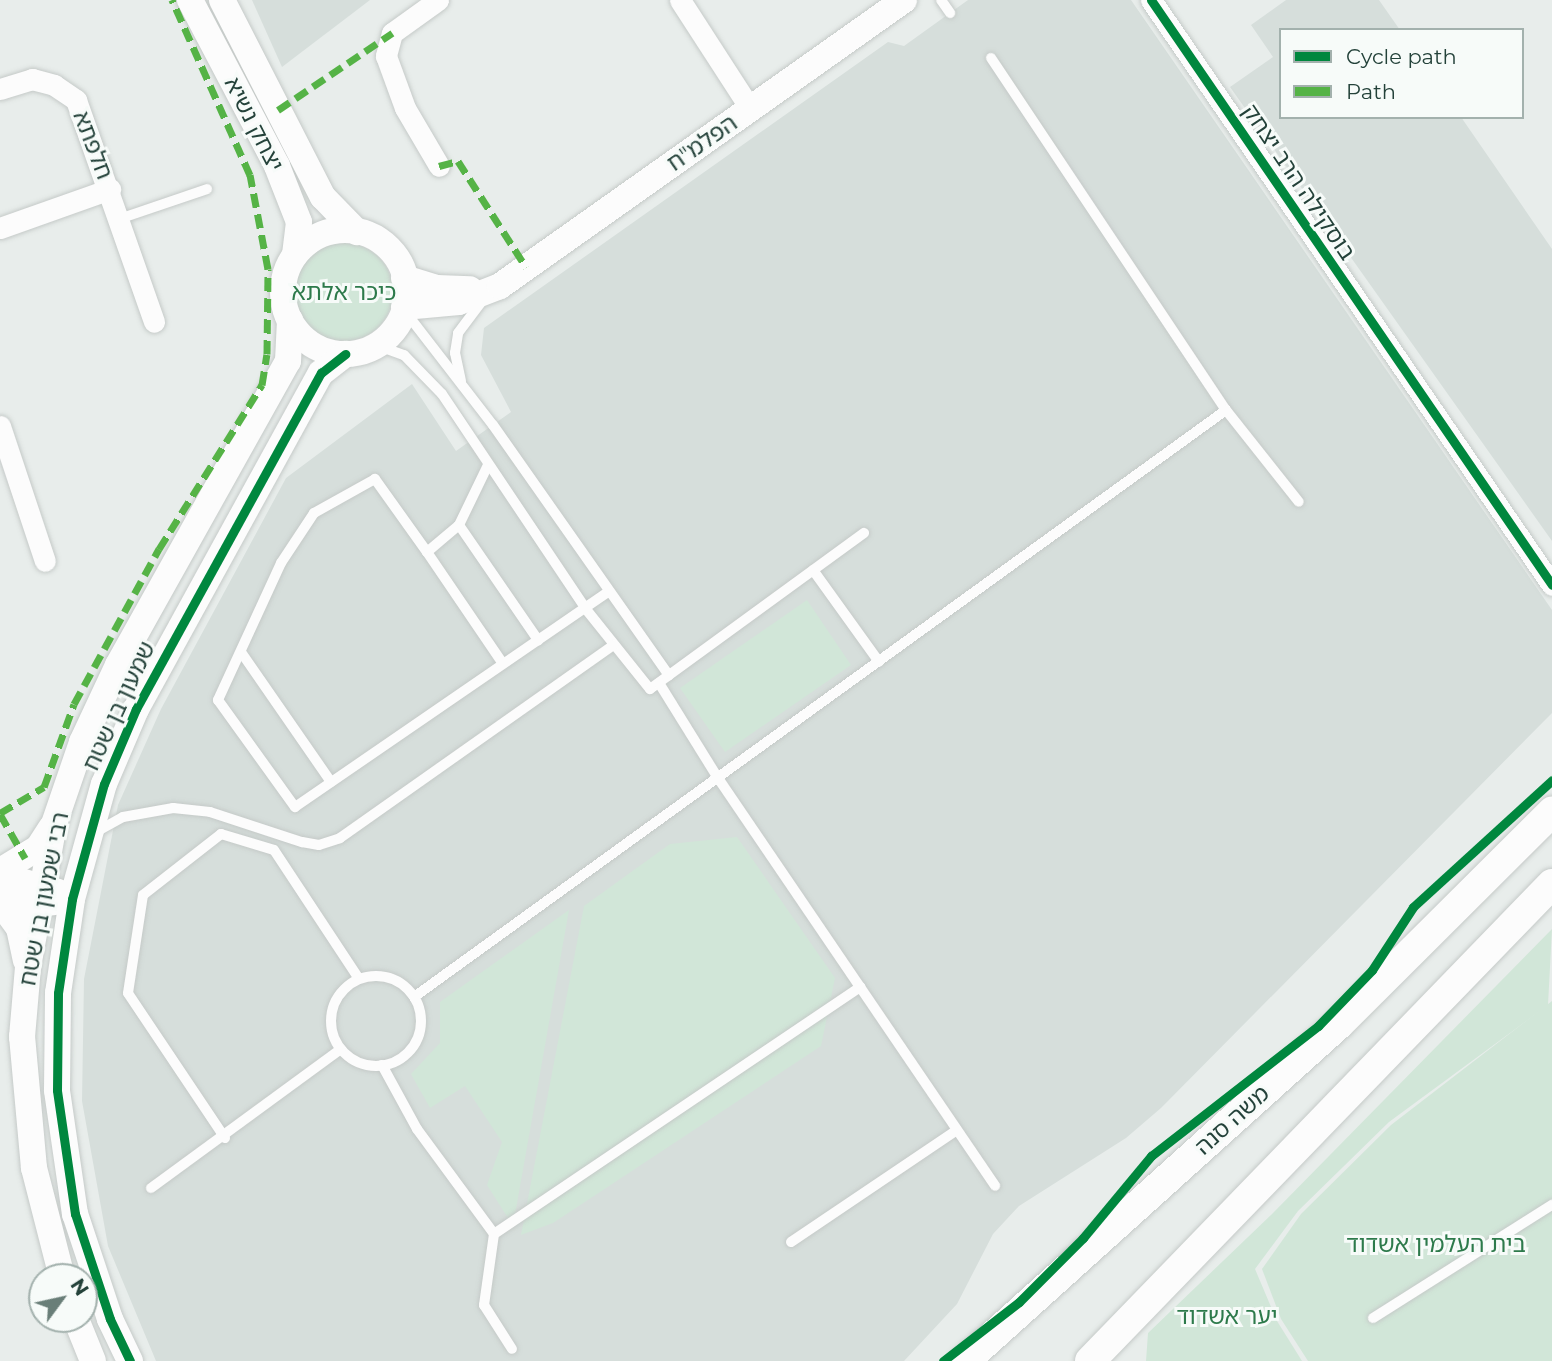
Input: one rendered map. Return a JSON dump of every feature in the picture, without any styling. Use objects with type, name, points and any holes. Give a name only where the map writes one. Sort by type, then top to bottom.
[{"type":"main road","name":"משה סנה","points":[[965,1361],[1339,1024],[1552,812]]},
{"type":"main road","points":[[1090,1361],[1552,884]]},
{"type":"street","name":"יצחק נשיא","points":[[190,0],[277,166],[299,222],[295,255]]},
{"type":"street","points":[[222,0],[323,197],[357,232],[387,248],[404,278],[404,309],[390,334],[376,345],[345,354],[313,345],[290,320],[283,286],[295,255],[323,234],[357,232]]},
{"type":"street","points":[[438,0],[392,33],[386,56],[405,108],[439,166]]},
{"type":"street","points":[[680,0],[750,108]]},
{"type":"street","name":"הפלמ\"ח","points":[[500,286],[904,0]]},
{"type":"street","name":"בוסקילה הרב יצחק","points":[[1151,0],[1552,585]]},
{"type":"street","name":"חלפתא","points":[[0,89],[32,79],[54,85],[76,100],[110,189],[154,321]]},
{"type":"street","points":[[0,228],[110,189]]},
{"type":"street","points":[[404,278],[461,290],[500,286]]},
{"type":"street","points":[[404,309],[458,302],[500,286]]},
{"type":"street","name":"רבי שמעון בן שטח","points":[[58,1263],[34,1168],[22,1037],[28,967],[54,824],[82,742],[118,665],[288,361],[290,320]]},
{"type":"street","name":"שמעון בן שטח","points":[[130,1361],[110,1319],[75,1214],[57,1090],[58,993],[72,899],[104,784],[175,632],[321,373],[345,354]]},
{"type":"street","points":[[0,426],[45,561]]},
{"type":"street","points":[[41,894],[0,873],[38,848],[54,824]]},
{"type":"street","points":[[0,895],[41,894],[72,899]]},
{"type":"street","points":[[0,902],[19,928],[28,967]]},
{"type":"street","points":[[82,1333],[93,1361]]},
{"type":"lane","points":[[941,0],[950,13]]},
{"type":"lane","points":[[991,58],[1226,411],[1299,502]]},
{"type":"lane","points":[[120,219],[207,189]]},
{"type":"lane","points":[[462,384],[455,353],[458,333],[474,308],[500,286]]},
{"type":"lane","points":[[404,309],[462,384],[669,675]]},
{"type":"lane","points":[[376,345],[404,355],[422,369],[478,443],[488,465],[585,608],[614,645],[654,686],[995,1186]]},
{"type":"lane","points":[[414,997],[1226,411]]},
{"type":"lane","points":[[427,552],[459,525],[488,465]]},
{"type":"lane","points":[[503,664],[374,479],[314,513],[301,526],[218,700],[295,807],[608,592]]},
{"type":"lane","points":[[459,525],[538,640]]},
{"type":"lane","points":[[654,686],[864,533]]},
{"type":"lane","points":[[813,570],[879,662]]},
{"type":"lane","points":[[90,835],[123,817],[173,808],[210,811],[302,842],[319,845],[340,838],[614,645]]},
{"type":"lane","points":[[241,652],[331,782]]},
{"type":"lane","points":[[225,1138],[128,993],[143,895],[221,834],[274,850],[359,979]]},
{"type":"lane","points":[[390,978],[414,997],[420,1011],[416,1040],[396,1061],[382,1065],[353,1059],[341,1049],[333,1030],[332,1009],[348,986],[359,979],[390,978]]},
{"type":"lane","points":[[494,1234],[860,987]]},
{"type":"lane","points":[[151,1188],[225,1138],[341,1049]]},
{"type":"lane","points":[[382,1065],[417,1129],[494,1234],[485,1305],[512,1349]]},
{"type":"lane","points":[[792,1242],[957,1130]]},
{"type":"lane","points":[[1373,1318],[1552,1205]]},
{"type":"shaded area","points":[[252,0],[370,0],[282,67]]},
{"type":"shaded area","points":[[968,0],[1131,0],[1552,610],[1552,713],[1161,1108],[1126,1138],[1019,1206],[993,1234],[957,1304],[904,1361],[156,1361],[108,1246],[82,1101],[84,979],[118,805],[161,709],[286,478],[412,384],[456,451],[511,412],[481,355],[484,328],[888,42],[904,46]]},
{"type":"shaded area","points":[[1286,0],[1379,0],[1399,28],[1279,28],[1279,119],[1462,119],[1552,249],[1552,541],[1230,87],[1273,57],[1251,25]]},
{"type":"green space","name":"כיכר אלתא","points":[[344,243],[363,247],[379,257],[389,273],[393,292],[389,311],[379,327],[363,337],[344,341],[325,337],[309,327],[299,311],[295,292],[299,273],[309,257],[325,247]]},
{"type":"green space","points":[[807,600],[851,665],[725,752],[680,688]]},
{"type":"green space","points":[[737,837],[835,978],[821,1046],[553,1223],[521,1235],[584,906],[670,844]]},
{"type":"green space","points":[[569,910],[513,1226],[487,1185],[502,1142],[465,1086],[430,1108],[411,1074],[440,1043],[440,1002]]},
{"type":"green space","name":"יער אשדוד","points":[[1552,929],[1548,1005],[1389,1122],[1298,1211],[1255,1269],[1277,1321],[1302,1361],[1146,1361],[1148,1333],[1273,1213]]},
{"type":"green space","name":"בית העלמין אשדוד","points":[[1552,1001],[1552,1361],[1308,1361],[1281,1319],[1262,1269],[1301,1214],[1391,1125]]},
{"type":"marked path","points":[[0,813],[44,787],[74,704],[159,549],[262,385],[267,354],[268,269],[250,175],[172,0]]},
{"type":"marked path","points":[[278,110],[392,33]]},
{"type":"marked path","points":[[439,166],[458,161],[526,267]]},
{"type":"marked path","points":[[0,814],[25,858]]},
{"type":"cycle path","points":[[1151,0],[1552,585]]},
{"type":"cycle path","points":[[130,1361],[110,1319],[75,1214],[57,1090],[58,993],[72,899],[104,784],[136,709],[321,373],[345,354]]},
{"type":"cycle path","points":[[943,1361],[1019,1302],[1083,1238],[1151,1156],[1318,1026],[1372,970],[1413,907],[1552,780]]}]
